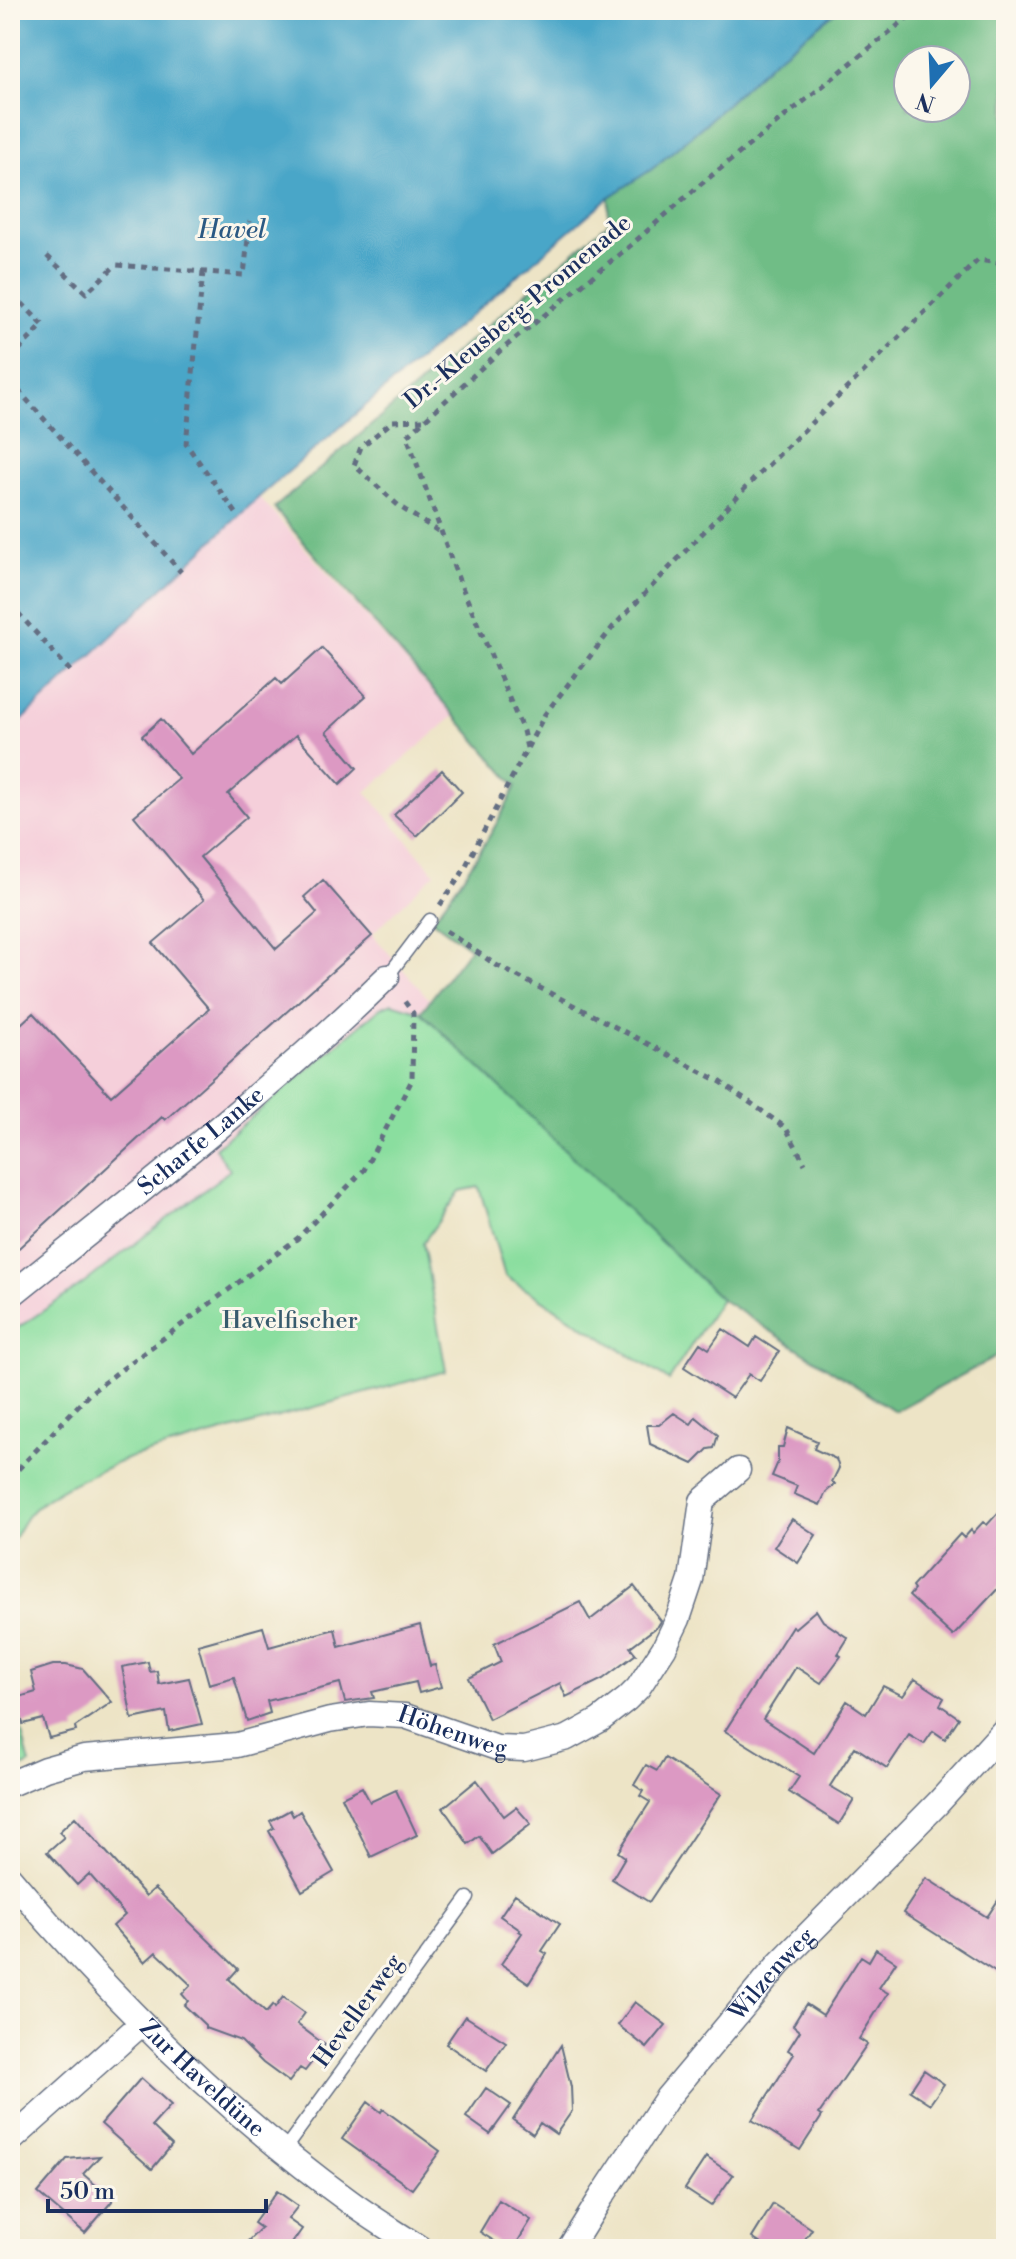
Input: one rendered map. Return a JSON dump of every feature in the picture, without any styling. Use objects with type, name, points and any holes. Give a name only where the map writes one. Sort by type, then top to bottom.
[{"type":"street","name":"Scharfe Lanke","points":[[10,1296],[188,1153],[387,977]]},
{"type":"street","name":"Höhenweg","points":[[10,1784],[45,1769],[84,1758],[237,1745],[330,1720],[369,1714],[405,1716],[497,1748],[524,1749],[567,1738],[600,1720],[627,1699],[655,1662],[678,1619],[691,1580],[702,1501],[738,1470]]},
{"type":"street","name":"Wilzenweg","points":[[569,2249],[667,2098],[779,1964],[938,1803],[1006,1728]]},
{"type":"street","name":"Zur Haveldüne","points":[[10,1878],[59,1937],[141,2024],[212,2090],[350,2202],[421,2249]]},
{"type":"street","points":[[10,2141],[141,2024]]},
{"type":"lane","points":[[387,977],[430,920]]},
{"type":"lane","name":"Hevellerweg","points":[[284,2150],[468,1898]]},
{"type":"path","name":"Dr.-Kleusberg-Promenade","points":[[527,748],[523,731],[456,573],[407,436],[500,351],[917,10]]},
{"type":"path","points":[[47,256],[86,293],[116,265],[244,275],[250,221]]},
{"type":"path","points":[[805,1164],[786,1128],[721,1082],[496,965],[430,920],[461,875],[545,714],[613,627],[754,479],[978,260],[1006,264]]},
{"type":"path","points":[[203,272],[186,444],[239,517]]},
{"type":"path","points":[[10,359],[43,325],[12,293]]},
{"type":"path","points":[[10,381],[181,572]]},
{"type":"path","points":[[425,420],[393,421],[361,447],[354,465],[400,507],[442,533]]},
{"type":"path","points":[[10,604],[72,673]]},
{"type":"path","points":[[10,1478],[90,1393],[298,1238],[364,1170],[412,1080],[413,1013],[387,977]]},
{"type":"shaded area","points":[[259,497],[454,716],[366,792],[435,873],[372,934],[429,999],[367,1079],[10,1417],[10,732]]},
{"type":"green space","points":[[838,10],[1006,10],[1006,1346],[994,1358],[895,1411],[721,1299],[421,1012],[470,948],[432,920],[478,855],[516,786],[274,508],[608,223],[609,197],[652,169],[772,61]]},
{"type":"green space","name":"Havelfischer","points":[[392,1003],[421,1012],[721,1299],[669,1380],[505,1276],[479,1187],[460,1191],[423,1243],[446,1371],[129,1458],[46,1499],[26,1518],[10,1546],[10,1333],[83,1284],[230,1170],[215,1148],[380,1008]]},
{"type":"green space","points":[[10,1688],[30,1764],[10,1774]]},
{"type":"water","name":"Havel","points":[[10,10],[838,10],[772,61],[652,169],[609,197],[259,497],[10,732]]},
{"type":"building","points":[[322,648],[366,696],[326,732],[357,768],[340,784],[296,735],[228,794],[247,817],[200,857],[276,949],[317,913],[304,897],[323,880],[372,936],[165,1120],[162,1117],[10,1256],[10,1034],[33,1013],[111,1096],[209,1009],[153,943],[204,900],[134,816],[179,779],[142,736],[161,719],[191,754],[276,678],[282,684]]},
{"type":"building","points":[[442,770],[462,792],[417,836],[394,815]]},
{"type":"building","points":[[723,1329],[750,1347],[756,1337],[779,1352],[760,1381],[749,1374],[732,1398],[684,1367],[700,1343],[709,1349]]},
{"type":"building","points":[[674,1413],[691,1424],[696,1417],[718,1435],[714,1448],[708,1449],[693,1464],[650,1444],[647,1425],[659,1425]]},
{"type":"building","points":[[788,1428],[817,1441],[814,1449],[836,1459],[839,1468],[832,1482],[835,1484],[826,1492],[820,1505],[794,1494],[797,1486],[772,1476],[778,1462],[778,1447],[783,1447]]},
{"type":"building","points":[[1006,1504],[1006,1580],[953,1636],[909,1596],[914,1590],[912,1587],[960,1534],[964,1538],[983,1522],[987,1525]]},
{"type":"building","points":[[792,1519],[816,1535],[798,1563],[774,1547]]},
{"type":"building","points":[[634,1586],[661,1621],[630,1647],[636,1654],[603,1679],[566,1697],[560,1683],[489,1719],[469,1678],[501,1662],[494,1644],[580,1602],[590,1620]]},
{"type":"building","points":[[816,1610],[823,1621],[848,1638],[838,1654],[841,1656],[821,1683],[796,1667],[763,1719],[814,1753],[847,1701],[866,1714],[883,1686],[903,1696],[915,1679],[944,1698],[940,1705],[959,1718],[945,1739],[933,1731],[924,1744],[909,1735],[887,1768],[855,1747],[830,1786],[854,1800],[839,1824],[789,1792],[799,1777],[725,1731],[792,1626],[795,1628]]},
{"type":"building","points":[[420,1625],[430,1666],[435,1665],[441,1687],[419,1693],[416,1682],[372,1692],[374,1698],[345,1702],[340,1683],[267,1701],[270,1713],[247,1721],[234,1677],[209,1684],[198,1645],[263,1627],[269,1647],[335,1629],[339,1647]]},
{"type":"building","points":[[148,1662],[150,1672],[157,1671],[159,1684],[189,1678],[202,1724],[169,1731],[166,1712],[132,1719],[122,1667]]},
{"type":"building","points":[[53,1665],[83,1669],[112,1702],[75,1727],[76,1731],[49,1738],[43,1719],[23,1724],[16,1698],[36,1692],[31,1672]]},
{"type":"building","points":[[665,1758],[721,1794],[649,1902],[612,1879],[625,1857],[618,1852],[650,1802],[640,1796],[643,1791],[634,1785],[646,1765],[657,1771]]},
{"type":"building","points":[[477,1780],[504,1816],[516,1807],[531,1824],[492,1854],[479,1836],[468,1844],[443,1808]]},
{"type":"building","points":[[362,1787],[370,1802],[396,1790],[417,1835],[371,1857],[342,1797]]},
{"type":"building","points":[[290,1810],[293,1816],[300,1811],[334,1872],[302,1891],[269,1831],[274,1828],[270,1821]]},
{"type":"building","points":[[75,1817],[146,1896],[155,1888],[238,1969],[229,1979],[266,2013],[273,2005],[275,2008],[283,1997],[305,2013],[297,2024],[325,2045],[305,2071],[300,2068],[289,2082],[263,2063],[241,2041],[205,2028],[184,2005],[188,2001],[182,1994],[191,1985],[156,1952],[145,1962],[113,1926],[125,1915],[89,1874],[77,1885],[47,1852],[64,1837],[59,1832]]},
{"type":"building","points":[[926,1878],[987,1917],[1006,1888],[1006,1979],[903,1913]]},
{"type":"building","points":[[515,1894],[560,1924],[542,1951],[547,1954],[529,1983],[501,1964],[522,1933],[500,1916]]},
{"type":"building","points":[[876,1949],[896,1962],[879,1988],[888,1993],[859,2039],[867,2044],[819,2114],[822,2116],[800,2150],[752,2120],[794,2054],[788,2050],[800,2031],[793,2025],[806,2004],[823,2015],[861,1956],[869,1961]]},
{"type":"building","points":[[635,2002],[666,2025],[647,2048],[618,2025]]},
{"type":"building","points":[[465,2016],[506,2042],[486,2071],[446,2044]]},
{"type":"building","points":[[561,2045],[571,2087],[572,2111],[556,2134],[540,2123],[533,2134],[513,2120]]},
{"type":"building","points":[[924,2070],[944,2084],[930,2104],[910,2091]]},
{"type":"building","points":[[141,2078],[171,2105],[152,2126],[172,2145],[152,2169],[101,2124]]},
{"type":"building","points":[[486,2088],[511,2105],[490,2134],[466,2117]]},
{"type":"building","points":[[368,2102],[381,2112],[383,2109],[440,2151],[412,2189],[342,2139]]},
{"type":"building","points":[[100,2156],[83,2174],[113,2200],[85,2233],[38,2193],[67,2159]]},
{"type":"building","points":[[706,2157],[733,2175],[711,2206],[685,2189]]},
{"type":"building","points":[[277,2191],[298,2206],[288,2219],[302,2229],[288,2249],[240,2249],[261,2228],[254,2223]]},
{"type":"building","points":[[499,2200],[531,2220],[513,2249],[507,2249],[480,2232]]},
{"type":"building","points":[[773,2204],[812,2229],[798,2249],[769,2249],[752,2238]]}]
